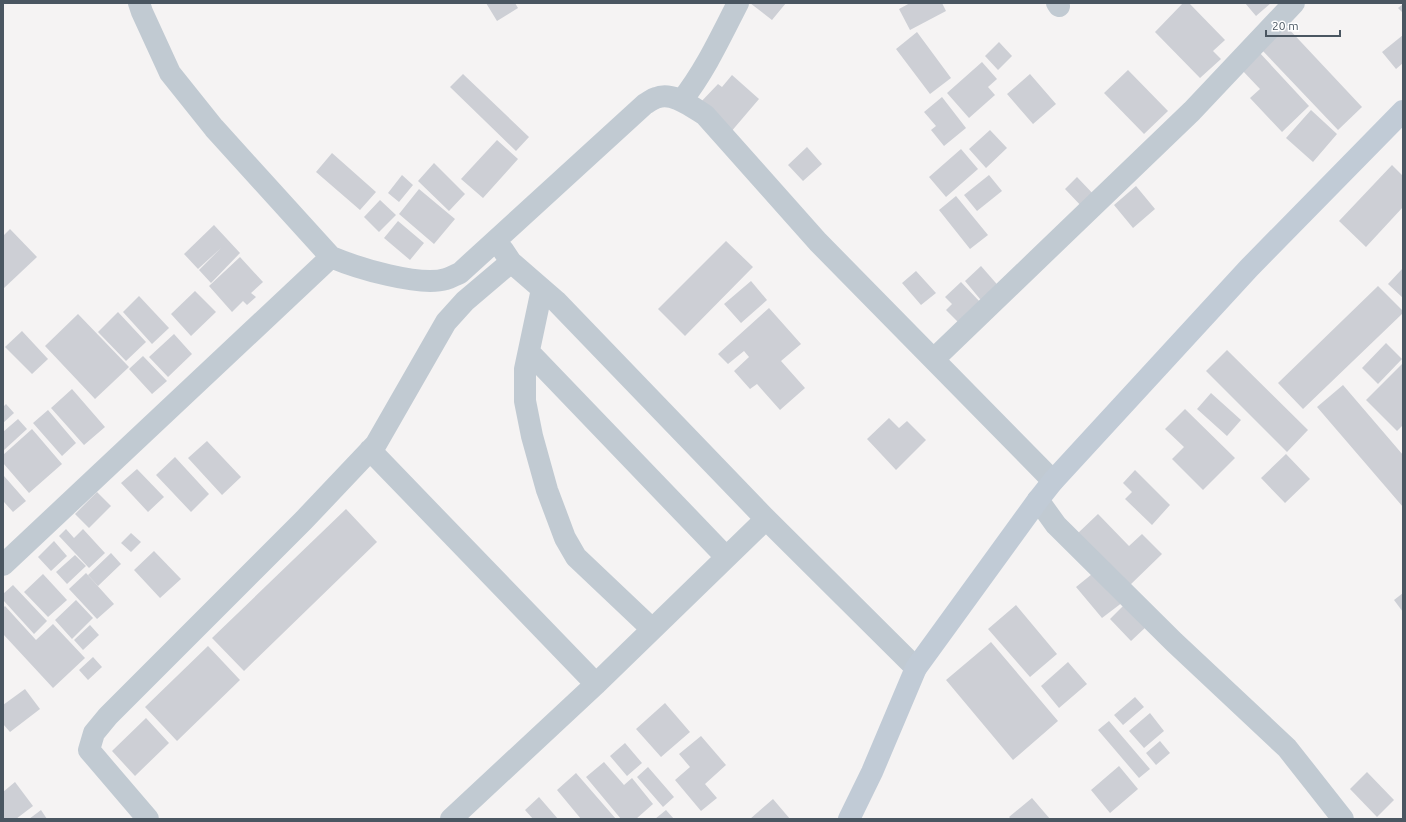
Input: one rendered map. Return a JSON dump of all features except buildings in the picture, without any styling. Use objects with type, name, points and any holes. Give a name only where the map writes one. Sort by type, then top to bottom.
[{"type":"main road","points":[[849,819],[872,772],[916,668],[1038,500],[1053,481],[1249,268],[1403,112]]},
{"type":"street","points":[[139,3],[170,73],[214,128],[332,257],[350,265],[372,271],[424,281],[445,280],[460,273],[645,104],[658,97],[670,97],[682,100],[705,115],[818,242],[1053,481]]},
{"type":"street","points":[[682,100],[695,84],[738,3]]},
{"type":"street","points":[[934,359],[1192,111],[1294,3]]},
{"type":"street","points":[[496,239],[511,262],[556,301],[766,519],[916,668]]},
{"type":"street","points":[[3,565],[332,257]]},
{"type":"street","points":[[148,819],[89,750],[94,733],[108,716],[304,520],[376,444],[446,322],[465,301],[511,262]]},
{"type":"street","points":[[542,289],[525,369],[525,401],[532,436],[547,490],[565,538],[576,557],[652,629]]},
{"type":"street","points":[[529,352],[726,557]]},
{"type":"street","points":[[370,450],[596,684]]},
{"type":"street","points":[[1038,500],[1056,525],[1174,642],[1287,748],[1343,819]]},
{"type":"street","points":[[451,819],[596,684],[766,519]]}]
